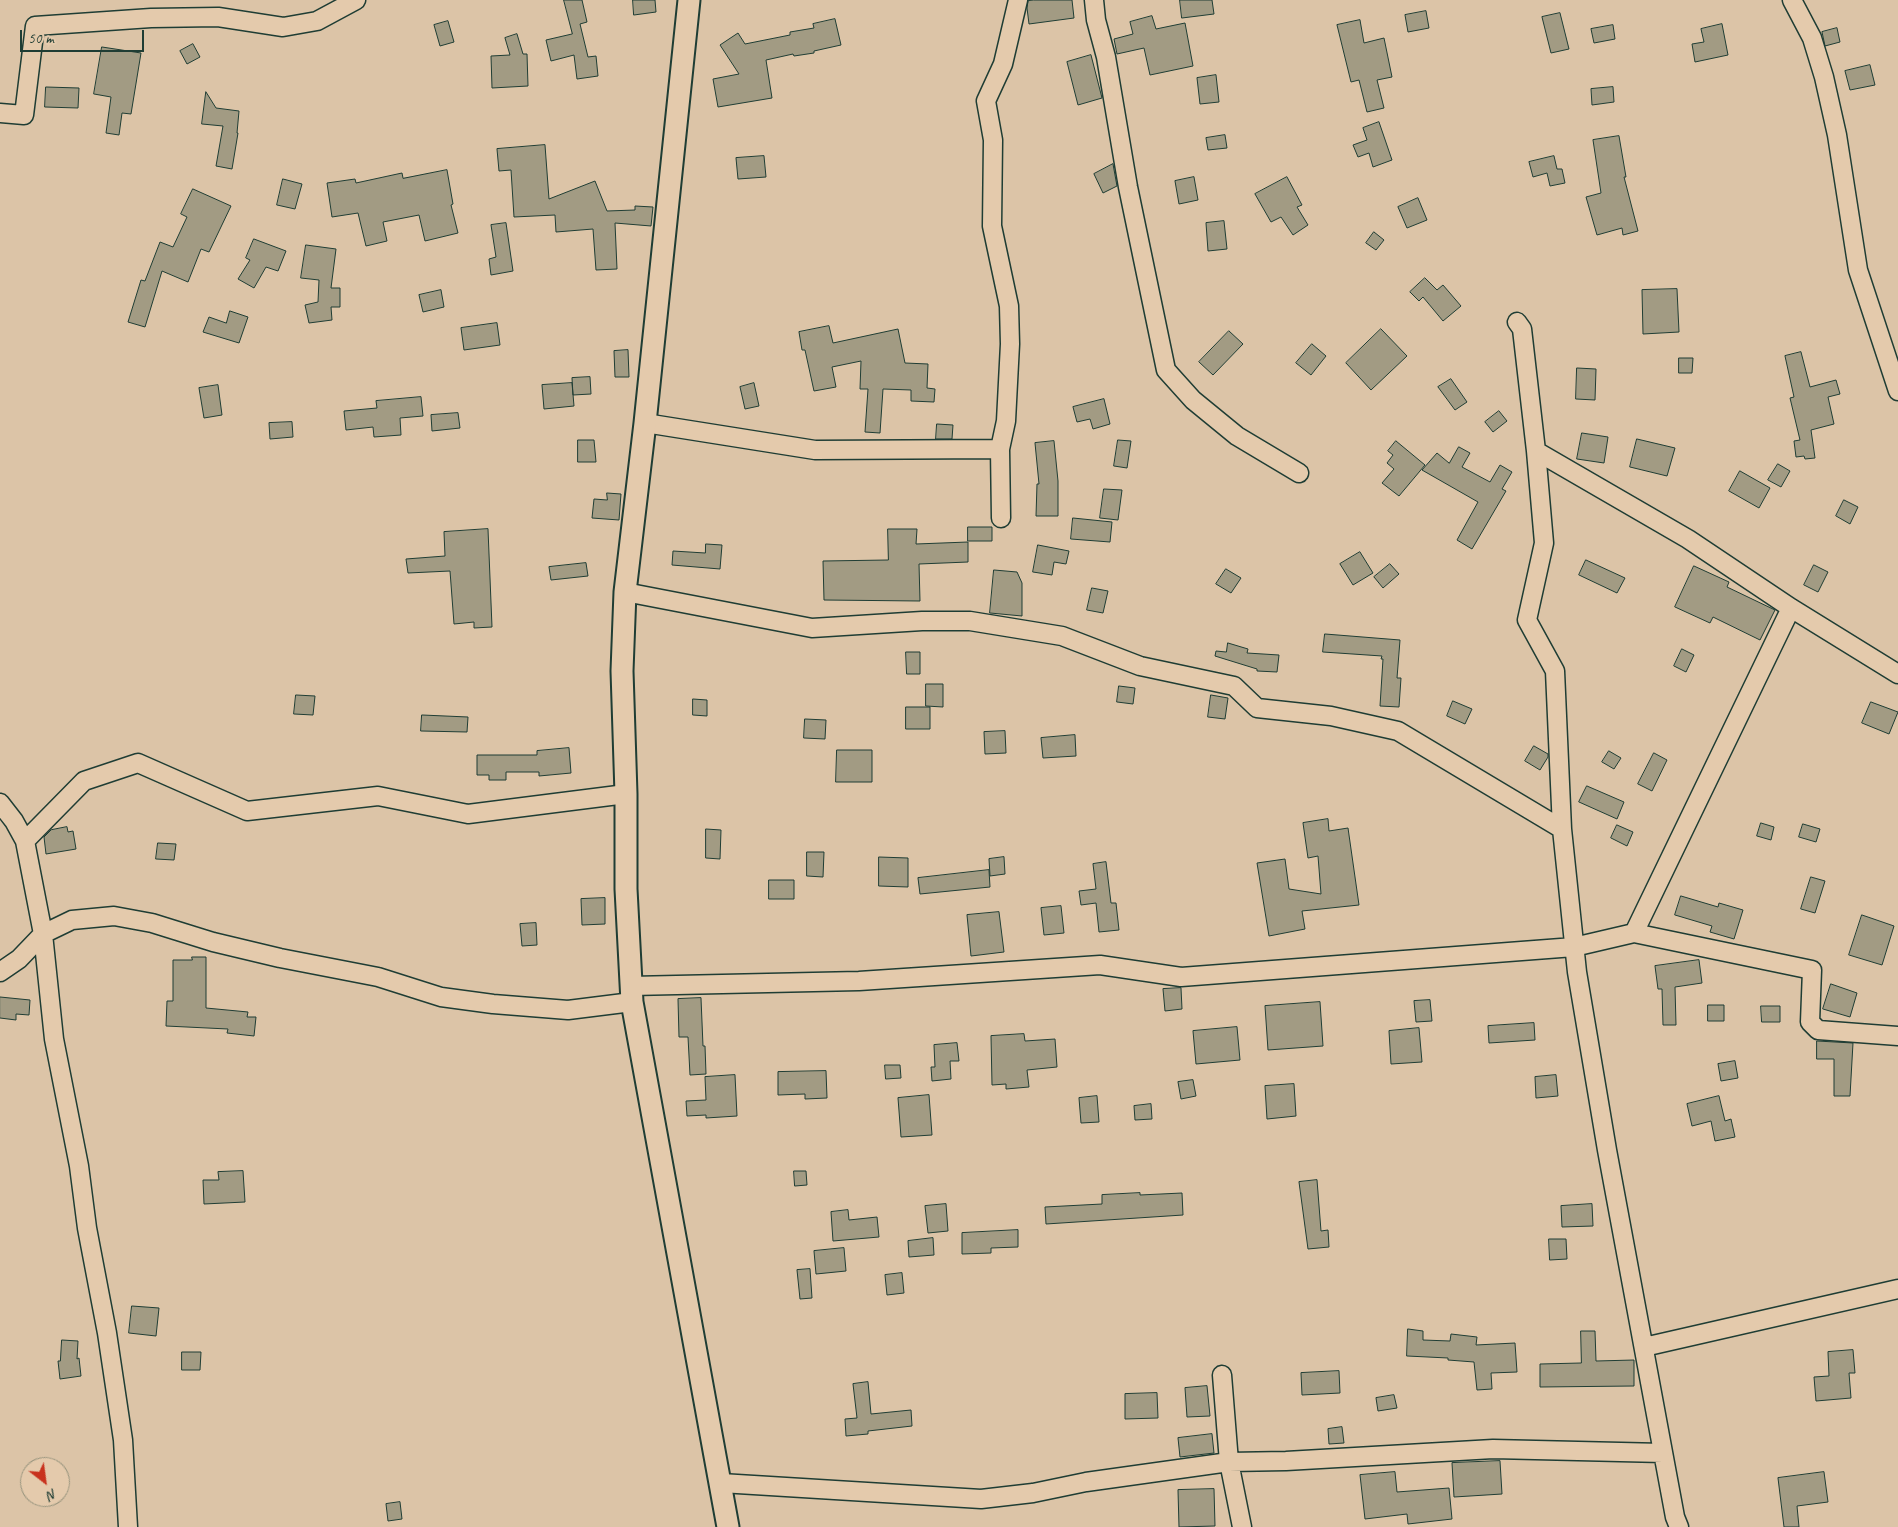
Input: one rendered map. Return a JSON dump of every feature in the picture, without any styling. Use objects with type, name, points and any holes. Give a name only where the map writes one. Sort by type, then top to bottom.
[{"type":"street","points":[[0,113],[24,116],[35,26],[151,18],[218,16],[283,27],[317,21],[356,0]]},
{"type":"street","points":[[689,0],[625,592],[622,670],[626,794],[626,889],[632,994],[728,1527]]},
{"type":"street","points":[[1001,518],[1000,449],[1006,421],[1010,344],[1009,306],[992,226],[993,140],[986,101],[1003,64],[1018,0]]},
{"type":"street","points":[[1094,0],[1096,20],[1106,56],[1128,187],[1166,370],[1193,400],[1237,436],[1299,473]]},
{"type":"street","points":[[1792,0],[1812,38],[1824,76],[1837,135],[1858,270],[1898,391]]},
{"type":"street","points":[[1517,322],[1522,329],[1544,543],[1527,620],[1555,671],[1562,829],[1574,947],[1607,1150],[1675,1517],[1679,1527]]},
{"type":"street","points":[[644,423],[815,450],[1000,449]]},
{"type":"street","points":[[1536,451],[1688,539],[1791,608],[1898,674]]},
{"type":"street","points":[[625,592],[812,628],[922,621],[970,621],[1062,636],[1140,666],[1234,686],[1257,708],[1331,716],[1398,731],[1562,829]]},
{"type":"street","points":[[1634,933],[1791,608]]},
{"type":"street","points":[[25,841],[84,781],[138,763],[247,811],[378,796],[468,814],[626,794]]},
{"type":"street","points":[[0,803],[14,821],[25,841],[43,934],[54,1039],[79,1166],[87,1228],[107,1333],[122,1440],[128,1527]]},
{"type":"street","points":[[0,972],[19,959],[43,934],[72,920],[114,916],[152,923],[213,942],[280,958],[378,977],[441,996],[494,1004],[568,1010],[632,994],[859,981],[1100,964],[1181,977],[1574,947],[1634,933],[1812,970],[1810,1022],[1818,1030],[1898,1036]]},
{"type":"street","points":[[1644,1347],[1898,1289]]},
{"type":"street","points":[[1222,1375],[1229,1462],[1242,1527]]},
{"type":"street","points":[[721,1483],[981,1498],[1033,1493],[1086,1482],[1229,1462],[1286,1461],[1493,1449],[1663,1453]]},
{"type":"building","points":[[564,0],[582,0],[587,22],[580,24],[588,57],[596,56],[598,76],[577,79],[574,55],[551,61],[546,40],[572,34]]},
{"type":"building","points":[[633,0],[655,0],[656,12],[634,15]]},
{"type":"building","points":[[1072,0],[1074,18],[1029,24],[1028,1]]},
{"type":"building","points":[[1180,0],[1212,0],[1214,14],[1182,18]]},
{"type":"building","points":[[1426,11],[1429,28],[1408,32],[1405,15]]},
{"type":"building","points":[[1560,13],[1569,49],[1551,53],[1542,17]]},
{"type":"building","points":[[1152,16],[1156,29],[1185,23],[1193,66],[1150,75],[1144,48],[1117,54],[1114,39],[1133,34],[1130,22]]},
{"type":"building","points":[[835,19],[841,45],[814,51],[814,53],[794,56],[793,54],[766,60],[772,98],[718,107],[713,79],[739,74],[720,45],[738,33],[745,44],[790,35],[790,32],[814,28],[813,24]]},
{"type":"building","points":[[1360,20],[1364,43],[1384,38],[1392,77],[1377,80],[1384,108],[1367,112],[1359,80],[1351,82],[1337,25]]},
{"type":"building","points":[[448,21],[454,42],[440,46],[434,25]]},
{"type":"building","points":[[1722,24],[1728,55],[1695,62],[1692,44],[1704,42],[1701,29]]},
{"type":"building","points":[[1613,25],[1615,39],[1594,43],[1591,29]]},
{"type":"building","points":[[1837,28],[1840,42],[1825,46],[1822,32]]},
{"type":"building","points":[[517,34],[523,54],[527,54],[528,86],[492,88],[491,56],[510,55],[505,38]]},
{"type":"building","points":[[193,44],[200,57],[187,64],[180,51]]},
{"type":"building","points":[[102,47],[141,53],[131,114],[122,113],[119,135],[106,133],[111,97],[94,94]]},
{"type":"building","points":[[1091,55],[1102,98],[1078,105],[1067,62]]},
{"type":"building","points":[[1870,65],[1875,85],[1850,90],[1845,71]]},
{"type":"building","points":[[1216,75],[1219,102],[1200,104],[1197,78]]},
{"type":"building","points":[[46,87],[79,88],[78,108],[45,107]]},
{"type":"building","points":[[1613,87],[1614,102],[1592,105],[1591,89]]},
{"type":"building","points":[[206,92],[216,108],[239,111],[238,133],[232,169],[216,166],[223,126],[202,124]]},
{"type":"building","points":[[1379,122],[1392,160],[1373,167],[1369,153],[1358,157],[1353,145],[1367,140],[1363,128]]},
{"type":"building","points":[[1225,135],[1227,148],[1208,150],[1206,138]]},
{"type":"building","points":[[1619,136],[1626,177],[1624,177],[1638,231],[1623,235],[1622,228],[1597,235],[1586,197],[1601,193],[1593,140]]},
{"type":"building","points":[[545,145],[549,199],[595,181],[607,211],[635,210],[635,206],[653,207],[651,226],[615,223],[617,269],[596,270],[593,229],[556,232],[555,215],[514,217],[511,170],[499,171],[497,149]]},
{"type":"building","points":[[764,156],[766,177],[738,179],[736,158]]},
{"type":"building","points":[[1554,156],[1557,169],[1562,169],[1565,183],[1550,186],[1547,173],[1533,177],[1529,162]]},
{"type":"building","points":[[1113,164],[1117,186],[1103,193],[1094,174]]},
{"type":"building","points":[[447,170],[453,204],[451,205],[458,233],[425,241],[419,215],[383,222],[387,241],[366,246],[358,213],[332,217],[327,183],[355,179],[356,183],[402,173],[403,178]]},
{"type":"building","points":[[1194,177],[1198,200],[1179,204],[1175,181]]},
{"type":"building","points":[[1287,177],[1302,205],[1297,207],[1308,225],[1293,235],[1281,217],[1271,222],[1255,194]]},
{"type":"building","points":[[283,179],[302,184],[295,209],[277,205]]},
{"type":"building","points":[[193,189],[231,206],[209,252],[201,249],[188,282],[162,271],[145,327],[128,322],[141,280],[145,281],[160,242],[173,247],[187,217],[181,214]]},
{"type":"building","points":[[1418,198],[1427,220],[1407,228],[1398,207]]},
{"type":"building","points":[[1224,221],[1227,249],[1208,251],[1206,223]]},
{"type":"building","points":[[506,223],[513,271],[491,275],[489,259],[496,257],[491,225]]},
{"type":"building","points":[[1374,232],[1384,240],[1376,250],[1366,243]]},
{"type":"building","points":[[254,239],[286,251],[278,271],[266,267],[254,288],[238,279],[250,260],[246,258]]},
{"type":"building","points":[[306,245],[336,249],[331,288],[340,288],[340,307],[331,307],[332,320],[309,323],[305,305],[318,302],[319,280],[301,278]]},
{"type":"building","points":[[1425,278],[1437,290],[1443,285],[1461,306],[1443,321],[1423,297],[1419,301],[1410,292]]},
{"type":"building","points":[[1677,289],[1679,332],[1643,334],[1642,290]]},
{"type":"building","points":[[441,290],[444,307],[423,312],[419,295]]},
{"type":"building","points":[[230,311],[248,317],[239,343],[203,332],[209,317],[226,323]]},
{"type":"building","points":[[497,323],[500,345],[464,350],[461,328]]},
{"type":"building","points":[[829,326],[833,343],[898,329],[905,363],[928,364],[927,388],[935,389],[934,402],[911,401],[911,390],[883,389],[880,433],[865,432],[868,389],[860,389],[861,361],[832,367],[836,387],[814,391],[805,350],[802,350],[799,332]]},
{"type":"building","points":[[1381,329],[1407,356],[1371,390],[1346,363]]},
{"type":"building","points":[[1229,331],[1243,344],[1213,375],[1199,362]]},
{"type":"building","points":[[1312,344],[1326,356],[1311,375],[1296,363]]},
{"type":"building","points":[[628,350],[629,377],[615,377],[614,351]]},
{"type":"building","points":[[1801,352],[1810,387],[1836,380],[1840,394],[1828,397],[1834,424],[1811,430],[1815,458],[1805,459],[1804,456],[1796,457],[1794,441],[1800,440],[1790,398],[1794,397],[1785,356]]},
{"type":"building","points":[[1679,358],[1693,358],[1692,373],[1679,373]]},
{"type":"building","points":[[1577,368],[1596,369],[1595,400],[1576,399]]},
{"type":"building","points":[[590,377],[591,394],[573,395],[572,378]]},
{"type":"building","points":[[1451,379],[1467,402],[1455,410],[1438,387]]},
{"type":"building","points":[[572,383],[574,406],[544,409],[542,385]]},
{"type":"building","points":[[754,383],[759,406],[745,409],[740,387]]},
{"type":"building","points":[[218,385],[222,415],[204,418],[199,388]]},
{"type":"building","points":[[421,397],[423,416],[400,418],[401,435],[374,437],[373,427],[346,430],[344,411],[377,408],[376,401]]},
{"type":"building","points":[[1104,399],[1110,424],[1093,429],[1090,419],[1077,422],[1073,407]]},
{"type":"building","points":[[1499,411],[1507,421],[1493,432],[1485,422]]},
{"type":"building","points":[[458,413],[460,428],[432,431],[431,415]]},
{"type":"building","points":[[292,422],[293,437],[270,439],[269,423]]},
{"type":"building","points":[[937,424],[953,425],[952,439],[936,439]]},
{"type":"building","points":[[1582,433],[1608,437],[1604,463],[1577,459]]},
{"type":"building","points":[[1637,439],[1675,448],[1667,476],[1630,467]]},
{"type":"building","points":[[578,440],[594,440],[596,462],[578,462]]},
{"type":"building","points":[[1118,440],[1131,441],[1127,468],[1114,466]]},
{"type":"building","points":[[1054,441],[1058,481],[1058,516],[1036,516],[1037,484],[1039,484],[1035,443]]},
{"type":"building","points":[[1396,441],[1425,465],[1399,496],[1382,483],[1394,469],[1387,463],[1393,455],[1388,451]]},
{"type":"building","points":[[1459,447],[1470,453],[1462,467],[1490,482],[1500,465],[1512,472],[1502,489],[1506,491],[1472,549],[1457,540],[1478,502],[1422,470],[1437,453],[1449,463]]},
{"type":"building","points":[[1778,464],[1790,471],[1781,487],[1768,480]]},
{"type":"building","points":[[1740,471],[1770,488],[1759,508],[1729,491]]},
{"type":"building","points":[[1104,489],[1122,490],[1118,520],[1100,518]]},
{"type":"building","points":[[607,493],[621,494],[619,520],[592,518],[594,499],[607,500]]},
{"type":"building","points":[[1844,500],[1858,507],[1850,524],[1836,516]]},
{"type":"building","points":[[1073,518],[1112,522],[1110,542],[1071,539]]},
{"type":"building","points":[[968,527],[992,527],[992,541],[968,541]]},
{"type":"building","points":[[488,529],[492,627],[474,628],[474,622],[454,624],[450,571],[408,573],[406,559],[445,556],[444,532]]},
{"type":"building","points":[[888,529],[917,529],[916,544],[968,542],[968,562],[919,564],[920,601],[824,600],[823,561],[888,560]]},
{"type":"building","points":[[706,544],[722,545],[720,569],[672,565],[673,551],[705,553]]},
{"type":"building","points":[[1038,545],[1069,551],[1066,564],[1054,562],[1052,575],[1033,572]]},
{"type":"building","points":[[1360,552],[1373,573],[1353,585],[1340,564]]},
{"type":"building","points":[[1586,560],[1625,578],[1617,593],[1579,575]]},
{"type":"building","points":[[586,563],[588,576],[551,580],[549,567]]},
{"type":"building","points":[[1390,564],[1399,574],[1383,588],[1374,577]]},
{"type":"building","points":[[1814,565],[1828,572],[1818,592],[1804,585]]},
{"type":"building","points":[[1694,566],[1729,582],[1727,587],[1775,610],[1760,640],[1713,617],[1710,623],[1675,607]]},
{"type":"building","points":[[1226,569],[1241,578],[1231,593],[1216,584]]},
{"type":"building","points":[[994,570],[1017,572],[1022,583],[1022,616],[990,613]]},
{"type":"building","points":[[1092,588],[1108,591],[1103,613],[1087,610]]},
{"type":"building","points":[[1325,634],[1400,640],[1397,678],[1401,678],[1399,707],[1380,706],[1382,656],[1323,652]]},
{"type":"building","points":[[1228,643],[1248,649],[1247,653],[1279,655],[1277,672],[1257,671],[1257,669],[1215,656],[1216,651],[1226,652]]},
{"type":"building","points":[[1682,649],[1694,655],[1686,672],[1674,666]]},
{"type":"building","points":[[906,652],[920,652],[920,674],[907,674]]},
{"type":"building","points":[[926,684],[943,684],[943,707],[926,706]]},
{"type":"building","points":[[1119,686],[1135,688],[1133,704],[1117,702]]},
{"type":"building","points":[[296,695],[315,696],[313,715],[294,714]]},
{"type":"building","points":[[1211,695],[1228,698],[1225,719],[1208,717]]},
{"type":"building","points":[[693,699],[707,700],[707,716],[693,715]]},
{"type":"building","points":[[1453,701],[1472,709],[1465,724],[1447,716]]},
{"type":"building","points":[[1871,702],[1898,712],[1889,734],[1862,723]]},
{"type":"building","points":[[906,707],[930,707],[930,729],[906,729]]},
{"type":"building","points":[[422,715],[468,717],[467,732],[421,731]]},
{"type":"building","points":[[805,719],[826,720],[825,739],[804,738]]},
{"type":"building","points":[[1005,731],[1006,753],[985,754],[984,732]]},
{"type":"building","points":[[1075,735],[1076,756],[1043,758],[1041,738]]},
{"type":"building","points":[[1534,746],[1548,754],[1540,770],[1525,761]]},
{"type":"building","points":[[569,748],[571,773],[539,776],[539,772],[506,772],[506,780],[489,780],[489,775],[477,775],[477,755],[537,755],[537,751]]},
{"type":"building","points":[[837,750],[872,750],[872,782],[836,782]]},
{"type":"building","points":[[1609,751],[1621,758],[1614,769],[1602,762]]},
{"type":"building","points":[[1654,753],[1667,760],[1652,791],[1638,784]]},
{"type":"building","points":[[1587,786],[1624,802],[1617,819],[1579,802]]},
{"type":"building","points":[[1328,819],[1329,831],[1348,828],[1359,905],[1302,911],[1305,929],[1269,936],[1257,863],[1285,859],[1289,889],[1321,894],[1318,856],[1308,858],[1303,823]]},
{"type":"building","points":[[1761,823],[1774,827],[1771,840],[1757,836]]},
{"type":"building","points":[[1803,824],[1820,829],[1816,842],[1799,837]]},
{"type":"building","points":[[1617,825],[1633,832],[1627,846],[1611,838]]},
{"type":"building","points":[[67,827],[68,832],[73,831],[76,849],[46,854],[44,837],[51,830]]},
{"type":"building","points":[[706,829],[721,830],[720,859],[706,858]]},
{"type":"building","points":[[158,843],[176,844],[174,860],[156,859]]},
{"type":"building","points":[[807,852],[824,852],[823,877],[807,876]]},
{"type":"building","points":[[879,857],[908,858],[908,887],[879,886]]},
{"type":"building","points":[[1004,857],[1005,874],[990,876],[989,859]]},
{"type":"building","points":[[1106,862],[1111,903],[1116,903],[1119,930],[1099,932],[1096,903],[1081,905],[1079,891],[1096,889],[1093,864]]},
{"type":"building","points":[[989,870],[990,887],[920,894],[918,878]]},
{"type":"building","points":[[1811,877],[1825,881],[1815,913],[1801,909]]},
{"type":"building","points":[[769,880],[794,880],[794,899],[769,899]]},
{"type":"building","points":[[1681,896],[1718,907],[1719,903],[1743,910],[1734,939],[1710,932],[1712,926],[1675,915]]},
{"type":"building","points":[[605,898],[605,924],[582,925],[581,899]]},
{"type":"building","points":[[1061,906],[1064,933],[1044,935],[1041,908]]},
{"type":"building","points":[[999,912],[1004,952],[971,956],[967,915]]},
{"type":"building","points":[[1862,915],[1894,926],[1882,965],[1849,955]]},
{"type":"building","points":[[536,923],[537,945],[522,946],[520,924]]},
{"type":"building","points":[[192,957],[206,957],[206,1008],[248,1012],[247,1017],[256,1017],[254,1036],[227,1033],[228,1029],[166,1026],[167,1001],[173,1001],[173,960],[192,960]]},
{"type":"building","points":[[1699,960],[1702,983],[1675,987],[1676,1025],[1663,1025],[1662,989],[1658,989],[1655,966]]},
{"type":"building","points":[[1831,984],[1857,993],[1850,1017],[1823,1009]]},
{"type":"building","points":[[1181,988],[1182,1009],[1165,1011],[1163,989]]},
{"type":"building","points":[[0,997],[30,1000],[29,1015],[16,1014],[16,1020],[0,1018]]},
{"type":"building","points":[[701,998],[706,1074],[690,1075],[688,1037],[679,1037],[678,999]]},
{"type":"building","points":[[1430,1000],[1432,1021],[1416,1022],[1414,1001]]},
{"type":"building","points":[[1320,1002],[1323,1046],[1268,1050],[1265,1006]]},
{"type":"building","points":[[1708,1005],[1724,1005],[1724,1021],[1708,1021]]},
{"type":"building","points":[[1761,1006],[1780,1006],[1780,1022],[1762,1022]]},
{"type":"building","points":[[1534,1023],[1535,1040],[1489,1043],[1488,1026]]},
{"type":"building","points":[[1237,1027],[1240,1060],[1196,1064],[1193,1031]]},
{"type":"building","points":[[1419,1028],[1422,1062],[1391,1064],[1389,1031]]},
{"type":"building","points":[[1024,1034],[1025,1041],[1055,1039],[1057,1067],[1027,1070],[1029,1087],[1006,1089],[1006,1084],[992,1085],[991,1036]]},
{"type":"building","points":[[1817,1041],[1853,1043],[1850,1096],[1834,1096],[1834,1059],[1817,1059]]},
{"type":"building","points":[[957,1043],[959,1061],[950,1061],[951,1079],[932,1081],[931,1067],[935,1067],[934,1045]]},
{"type":"building","points":[[1735,1061],[1738,1078],[1721,1081],[1718,1064]]},
{"type":"building","points":[[885,1065],[900,1065],[901,1078],[886,1079]]},
{"type":"building","points":[[826,1071],[827,1098],[805,1099],[805,1094],[778,1095],[778,1072]]},
{"type":"building","points":[[735,1075],[737,1116],[706,1118],[706,1115],[687,1116],[686,1101],[706,1100],[705,1077]]},
{"type":"building","points":[[1556,1075],[1558,1096],[1536,1098],[1535,1077]]},
{"type":"building","points":[[1193,1080],[1196,1096],[1181,1099],[1178,1082]]},
{"type":"building","points":[[1294,1084],[1296,1116],[1267,1119],[1265,1086]]},
{"type":"building","points":[[929,1095],[932,1135],[901,1137],[898,1098]]},
{"type":"building","points":[[1097,1096],[1099,1122],[1081,1123],[1079,1098]]},
{"type":"building","points":[[1719,1096],[1725,1121],[1731,1119],[1735,1137],[1715,1141],[1711,1121],[1692,1126],[1687,1104]]},
{"type":"building","points":[[1151,1104],[1152,1119],[1135,1120],[1134,1106]]},
{"type":"building","points":[[243,1171],[245,1202],[204,1204],[203,1180],[219,1180],[218,1172]]},
{"type":"building","points":[[794,1171],[806,1171],[807,1185],[795,1186]]},
{"type":"building","points":[[1317,1180],[1321,1231],[1328,1230],[1329,1247],[1308,1249],[1299,1182]]},
{"type":"building","points":[[1140,1193],[1140,1195],[1182,1193],[1183,1215],[1046,1224],[1045,1207],[1102,1204],[1102,1195]]},
{"type":"building","points":[[946,1204],[948,1231],[928,1233],[925,1206]]},
{"type":"building","points":[[1592,1204],[1593,1226],[1562,1227],[1561,1206]]},
{"type":"building","points":[[848,1210],[849,1220],[877,1217],[879,1237],[833,1241],[831,1212]]},
{"type":"building","points":[[1018,1230],[1018,1247],[991,1248],[991,1253],[962,1254],[962,1233]]},
{"type":"building","points":[[933,1238],[934,1255],[909,1257],[908,1241]]},
{"type":"building","points":[[1549,1239],[1566,1239],[1567,1259],[1550,1260]]},
{"type":"building","points":[[844,1248],[846,1271],[816,1274],[814,1251]]},
{"type":"building","points":[[810,1269],[812,1298],[800,1299],[797,1270]]},
{"type":"building","points":[[902,1273],[904,1293],[887,1295],[885,1275]]},
{"type":"building","points":[[132,1306],[159,1308],[156,1336],[129,1333]]},
{"type":"building","points":[[1408,1329],[1423,1331],[1423,1340],[1450,1341],[1451,1334],[1477,1337],[1476,1345],[1515,1343],[1517,1372],[1491,1373],[1492,1389],[1477,1390],[1474,1362],[1448,1360],[1448,1358],[1407,1356]]},
{"type":"building","points":[[1581,1331],[1595,1331],[1596,1361],[1634,1360],[1634,1386],[1540,1387],[1540,1364],[1581,1363]]},
{"type":"building","points":[[62,1340],[78,1341],[77,1359],[79,1358],[81,1376],[60,1379],[58,1361],[60,1361]]},
{"type":"building","points":[[1853,1350],[1855,1373],[1849,1373],[1851,1398],[1816,1401],[1814,1377],[1829,1376],[1828,1352]]},
{"type":"building","points":[[182,1352],[201,1352],[200,1370],[182,1370]]},
{"type":"building","points":[[1339,1371],[1340,1393],[1302,1395],[1301,1373]]},
{"type":"building","points":[[868,1382],[871,1414],[911,1410],[912,1426],[868,1431],[868,1434],[846,1436],[845,1419],[857,1418],[853,1384]]},
{"type":"building","points":[[1207,1386],[1210,1416],[1187,1417],[1185,1388]]},
{"type":"building","points":[[1157,1393],[1158,1418],[1125,1419],[1125,1394]]},
{"type":"building","points":[[1394,1395],[1397,1408],[1378,1411],[1376,1398]]},
{"type":"building","points":[[1342,1427],[1344,1443],[1329,1444],[1328,1429]]},
{"type":"building","points":[[1212,1434],[1214,1453],[1180,1457],[1178,1438]]},
{"type":"building","points":[[1500,1461],[1502,1494],[1454,1497],[1452,1463]]},
{"type":"building","points":[[1395,1472],[1397,1492],[1449,1488],[1452,1519],[1408,1524],[1407,1514],[1365,1519],[1360,1475]]},
{"type":"building","points":[[1824,1472],[1828,1502],[1797,1506],[1799,1527],[1784,1527],[1778,1478]]},
{"type":"building","points":[[1214,1489],[1215,1526],[1179,1527],[1178,1490]]},
{"type":"building","points":[[400,1502],[402,1519],[388,1521],[386,1504]]}]
